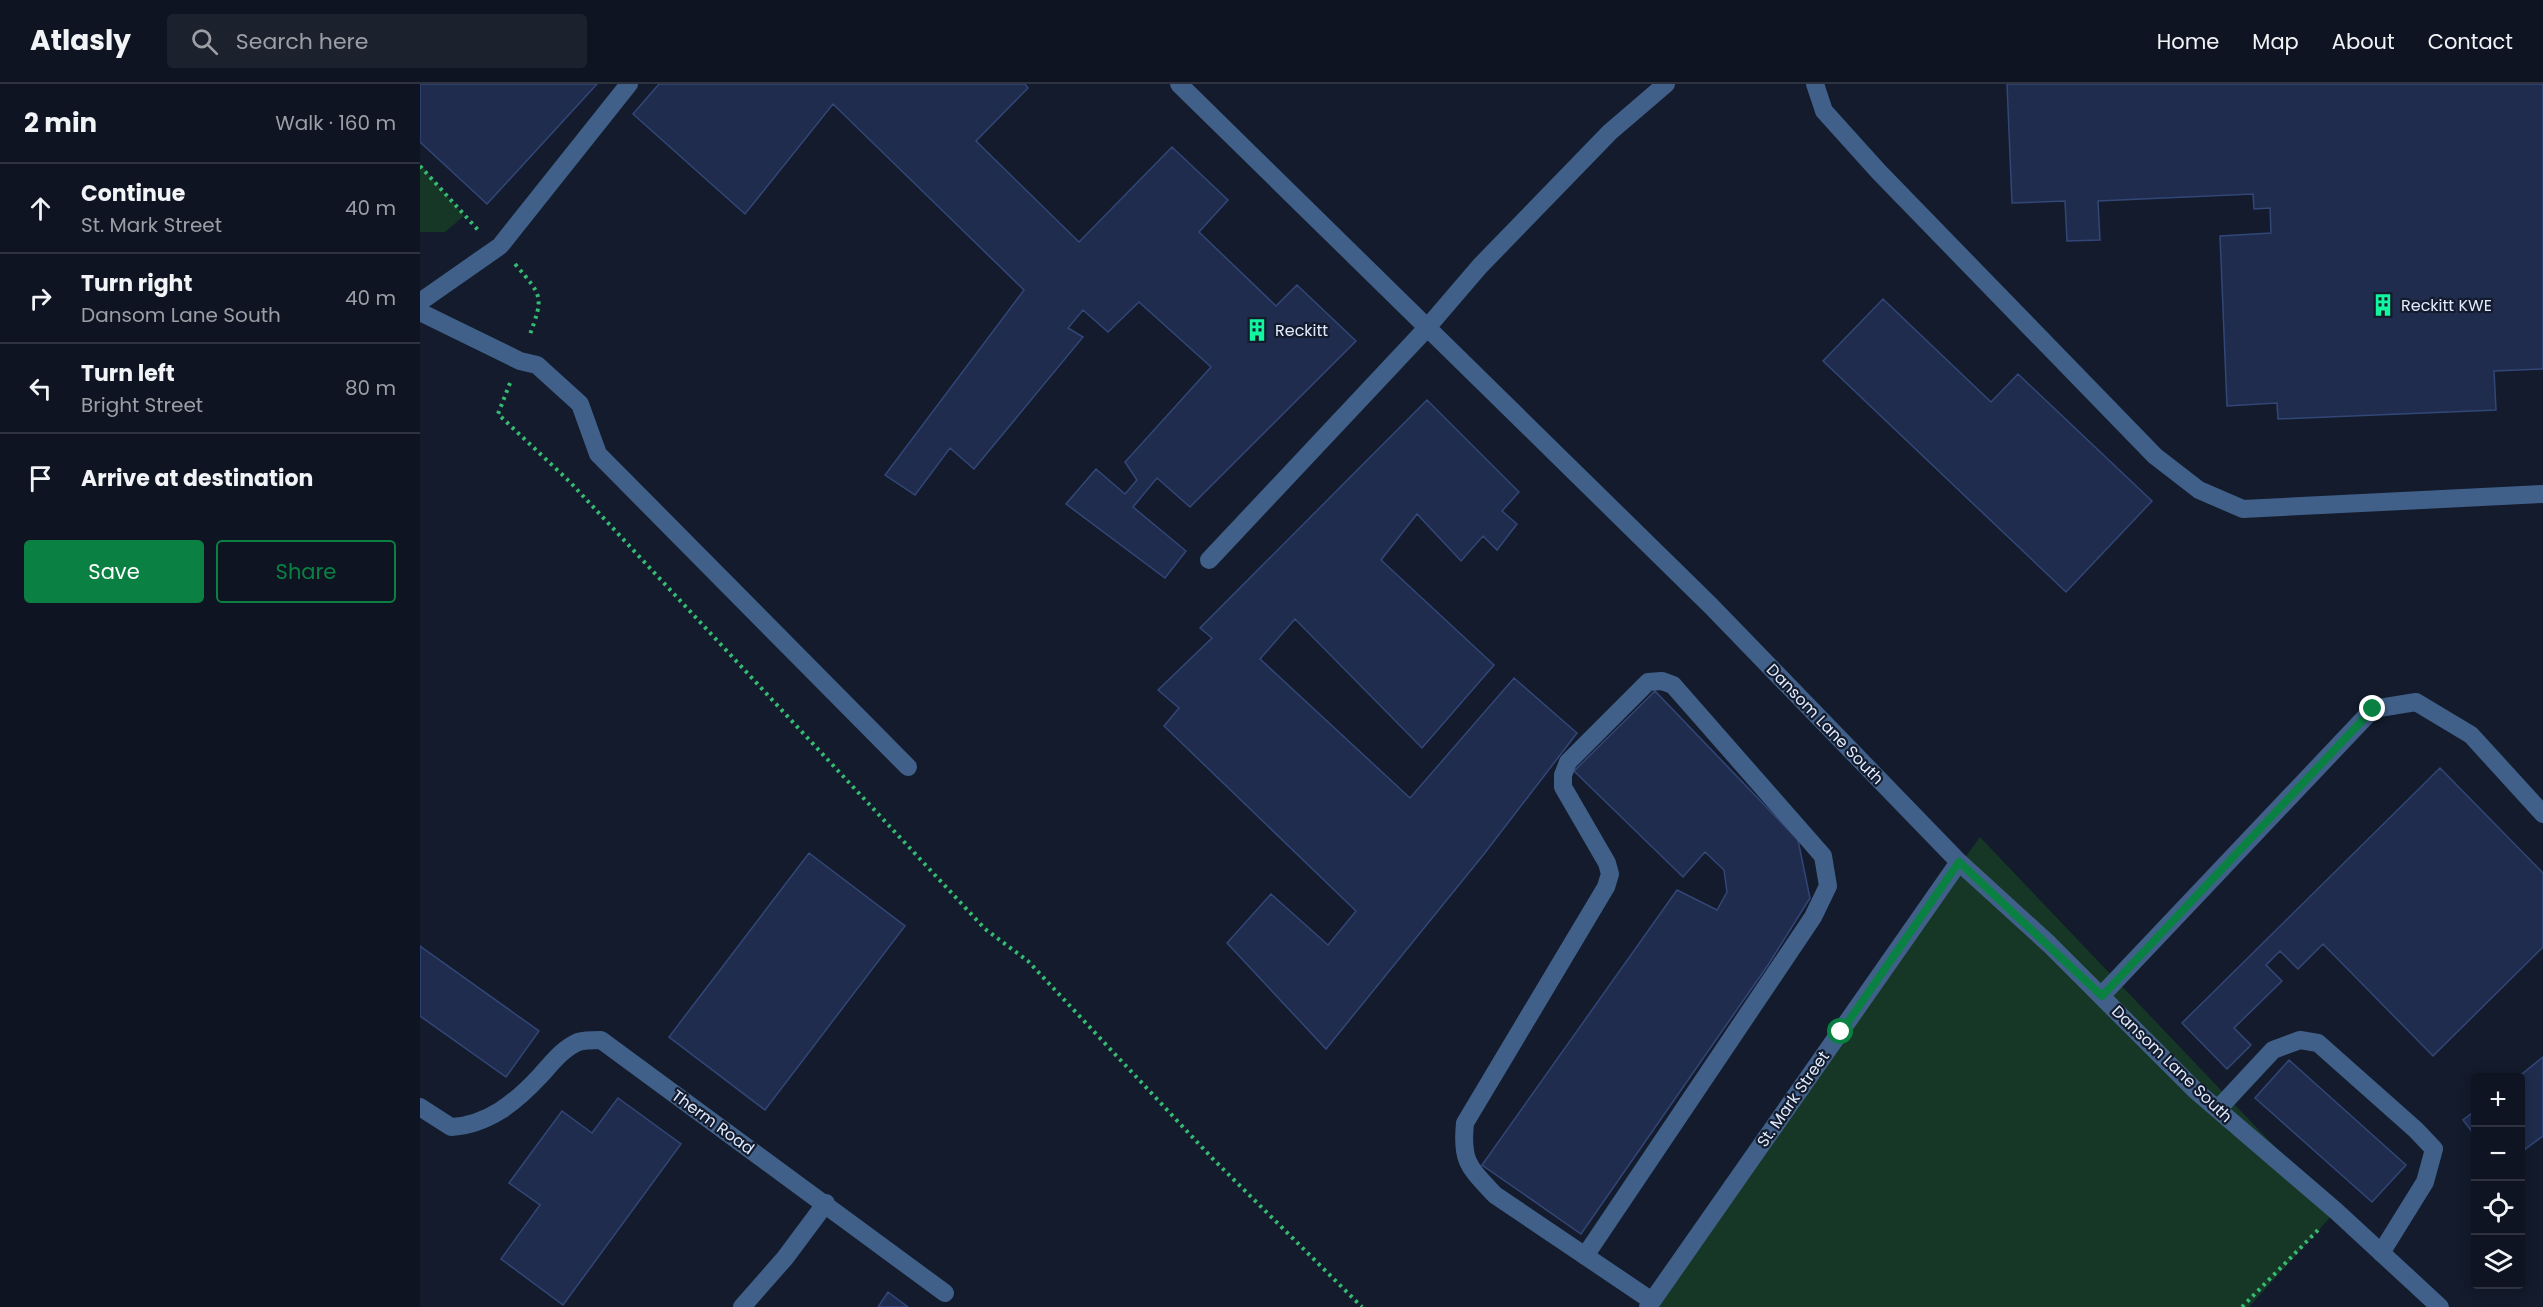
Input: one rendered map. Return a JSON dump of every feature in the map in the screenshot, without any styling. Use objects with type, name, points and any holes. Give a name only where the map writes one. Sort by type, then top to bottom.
[{"type":"street","points":[[420,302],[504,240],[629,84]]},
{"type":"street","name":"Dansom Lane South","points":[[1179,84],[1426,329],[1711,606],[1959,862],[2218,1109],[2440,1307]]},
{"type":"street","points":[[1209,560],[1426,329],[1480,266],[1595,148],[1666,84]]},
{"type":"street","points":[[1815,84],[1824,111],[1879,172],[2155,456],[2199,490],[2243,509],[2543,494]]},
{"type":"street","points":[[420,312],[529,363],[580,404],[598,454],[908,767]]},
{"type":"street","points":[[1585,1256],[1812,917],[1828,886],[1822,856],[1673,685],[1662,681],[1648,682],[1569,762],[1566,769],[1563,787],[1610,874],[1606,887],[1465,1123],[1462,1150],[1475,1174],[1495,1195],[1585,1256],[1650,1304]]},
{"type":"street","points":[[2102,996],[2373,709],[2416,702],[2462,730],[2470,735],[2543,813]]},
{"type":"street","name":"St. Mark Street","points":[[1650,1304],[1959,862]]},
{"type":"street","name":"Therm Road","points":[[420,1107],[451,1127],[472,1124],[502,1111],[565,1050],[580,1041],[601,1040],[826,1203],[945,1293]]},
{"type":"street","points":[[2218,1109],[2272,1050],[2300,1040],[2318,1043],[2416,1130],[2434,1149],[2425,1182],[2381,1253]]},
{"type":"street","points":[[742,1307],[777,1267],[826,1203]]},
{"type":"path","points":[[420,166],[473,226],[504,240],[538,291],[538,311],[529,363],[498,414],[570,482],[985,929],[1028,961],[1212,1158],[1362,1307]]},
{"type":"path","points":[[2242,1307],[2336,1212]]},
{"type":"green space","points":[[420,164],[464,216],[445,232],[420,232]]},
{"type":"green space","points":[[1980,837],[2336,1211],[2249,1307],[1641,1307]]},
{"type":"building","points":[[420,84],[597,84],[487,204],[420,142]]},
{"type":"building","name":"Reckitt","points":[[659,84],[1025,84],[1028,88],[976,141],[1079,242],[1172,147],[1228,200],[1199,232],[1276,306],[1297,285],[1356,341],[1190,507],[1157,478],[1133,507],[1186,551],[1165,578],[1066,504],[1096,469],[1125,494],[1137,480],[1125,462],[1211,367],[1139,302],[1108,332],[1083,310],[1068,328],[1083,337],[974,469],[950,448],[915,495],[885,475],[1024,290],[833,104],[745,214],[633,114]]},
{"type":"building","name":"Reckitt KWE","points":[[2007,84],[2543,84],[2543,369],[2494,371],[2496,410],[2278,419],[2277,403],[2227,406],[2220,236],[2271,233],[2270,208],[2254,209],[2253,194],[2098,201],[2100,240],[2067,241],[2065,201],[2012,203]]},
{"type":"building","points":[[1883,299],[1991,402],[2018,374],[2152,501],[2066,592],[1823,361]]},
{"type":"building","points":[[1427,400],[1519,492],[1502,511],[1517,524],[1497,550],[1483,536],[1461,561],[1417,514],[1381,560],[1494,665],[1422,748],[1295,619],[1260,659],[1410,798],[1514,678],[1577,733],[1484,854],[1326,1049],[1227,943],[1271,894],[1328,945],[1356,911],[1164,726],[1179,708],[1158,690],[1212,638],[1200,628]]},
{"type":"building","points":[[1655,691],[1798,840],[1810,898],[1768,965],[1581,1234],[1482,1165],[1677,890],[1717,910],[1727,892],[1724,870],[1705,852],[1683,877],[1574,771]]},
{"type":"building","points":[[2440,768],[2543,873],[2543,947],[2433,1056],[2323,944],[2298,969],[2280,951],[2266,965],[2282,981],[2234,1028],[2251,1045],[2227,1069],[2182,1023]]},
{"type":"building","points":[[809,853],[905,926],[765,1110],[669,1037]]},
{"type":"building","points":[[420,946],[539,1031],[506,1077],[420,1016]]},
{"type":"building","points":[[2543,1057],[2543,1136],[2525,1149],[2525,1073],[2523,1073]]},
{"type":"building","points":[[2289,1060],[2406,1165],[2372,1202],[2255,1098]]},
{"type":"building","points":[[618,1098],[681,1144],[563,1305],[501,1259],[540,1205],[509,1183],[562,1111],[592,1133]]},
{"type":"building","points":[[2471,1114],[2471,1130],[2463,1120]]},
{"type":"building","points":[[888,1292],[908,1307],[878,1307]]},
{"type":"place","name":"Reckitt KWE","points":[[2383,305]]},
{"type":"place","name":"Reckitt","points":[[1257,330]]},
{"type":"route","points":[[1841,1032],[1959,862],[2102,996],[2373,709]]}]
